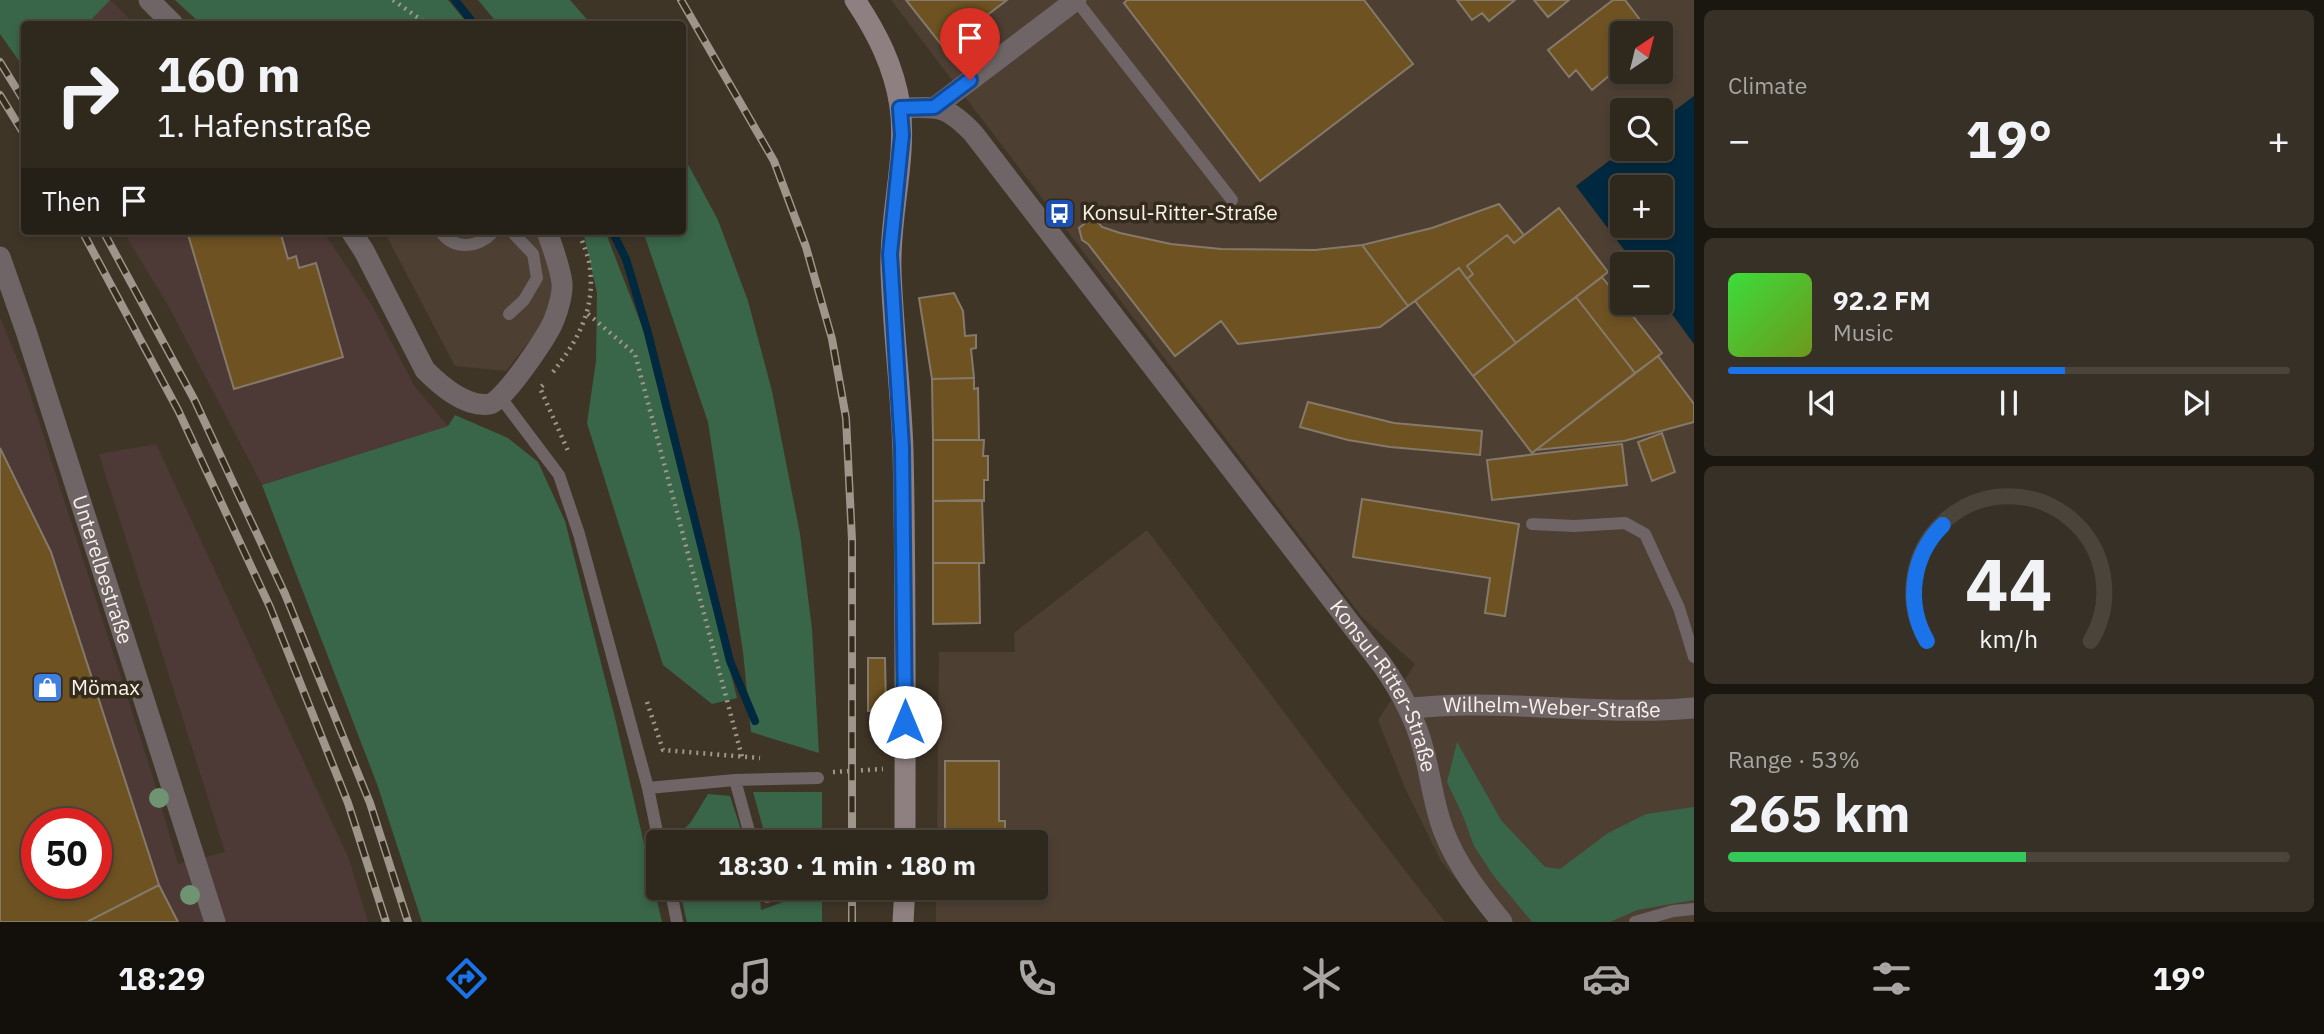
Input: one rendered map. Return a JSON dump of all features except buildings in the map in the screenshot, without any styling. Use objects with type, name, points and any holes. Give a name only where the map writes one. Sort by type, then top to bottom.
[{"type":"main road","points":[[855,0],[880,41],[890,64],[900,108],[901,148],[890,254],[902,447],[906,650],[905,830]]},
{"type":"main road","points":[[904,922],[905,900]]},
{"type":"street","points":[[149,0],[170,21]]},
{"type":"street","points":[[900,108],[934,107],[1067,3]]},
{"type":"street","name":"Konsul-Ritter-Straße","points":[[934,107],[956,116],[973,133],[1383,666],[1410,708],[1424,749],[1432,796],[1457,860],[1502,922]]},
{"type":"street","points":[[354,235],[425,370],[439,384],[467,400],[490,404],[501,398],[514,382],[554,321],[562,284],[548,235]]},
{"type":"street","name":"Unterelbestraße","points":[[0,257],[215,922]]},
{"type":"street","name":"Wilhelm-Weber-Straße","points":[[1410,708],[1463,705],[1583,710],[1694,708]]},
{"type":"lane","points":[[1067,3],[1232,200]]},
{"type":"lane","points":[[444,235],[462,246],[474,245],[490,235]]},
{"type":"lane","points":[[509,314],[524,300],[537,278],[533,254],[515,235]]},
{"type":"lane","points":[[501,398],[559,475],[579,534],[648,788],[657,830]]},
{"type":"lane","points":[[1532,524],[1574,526],[1625,523],[1645,534],[1679,608],[1694,657]]},
{"type":"lane","points":[[648,788],[736,780],[818,778]]},
{"type":"lane","points":[[736,780],[749,830]]},
{"type":"lane","points":[[673,900],[677,922]]},
{"type":"lane","points":[[1635,922],[1673,911],[1694,909]]},
{"type":"path","points":[[393,0],[423,21]]},
{"type":"path","points":[[570,456],[540,388],[564,357],[588,314],[590,267],[580,235]]},
{"type":"path","points":[[588,314],[635,354],[742,757]]},
{"type":"path","points":[[647,701],[663,750],[770,759]]},
{"type":"path","points":[[818,778],[834,771],[879,769]]},
{"type":"shaded area","points":[[0,0],[110,0],[132,21],[21,21],[21,64],[0,34]]},
{"type":"shaded area","points":[[891,0],[1694,0],[1694,96],[1673,112],[1673,98],[1610,98],[1610,160],[1576,186],[1610,231],[1610,238],[1615,238],[1626,252],[1610,252],[1610,315],[1673,315],[1694,344],[1694,922],[1491,922],[1441,861],[1405,788],[1378,720],[1415,664],[1362,617]]},
{"type":"shaded area","points":[[125,235],[326,235],[372,305],[415,387],[448,426],[262,485],[169,307]]},
{"type":"shaded area","points":[[386,235],[542,235],[557,288],[544,322],[506,371],[455,366]]},
{"type":"shaded area","points":[[0,317],[25,378],[151,771],[178,864],[225,852],[99,454],[156,444],[349,859],[368,922],[0,922]]},
{"type":"shaded area","points":[[1147,530],[1445,922],[936,922],[936,900],[1048,900],[1048,830],[937,830],[939,652],[1015,652],[1014,633]]},
{"type":"green space","points":[[0,0],[110,0],[90,21],[21,21],[21,64],[0,34]]},
{"type":"green space","points":[[175,0],[448,0],[466,21],[198,21]]},
{"type":"green space","points":[[478,0],[570,0],[588,21],[496,21]]},
{"type":"green space","points":[[686,161],[718,220],[748,301],[772,391],[800,534],[812,629],[819,753],[751,732],[743,652],[708,422],[644,235],[686,235]]},
{"type":"green space","points":[[584,235],[607,235],[645,334],[737,698],[712,704],[663,665],[587,423],[596,361],[597,293]]},
{"type":"green space","points":[[455,415],[508,438],[538,462],[565,521],[646,852],[646,900],[657,900],[662,922],[422,922],[377,784],[262,485],[448,426]]},
{"type":"green space","points":[[1457,742],[1501,820],[1545,867],[1560,869],[1608,833],[1646,814],[1694,807],[1694,900],[1637,910],[1610,922],[1532,922],[1493,875],[1474,846],[1447,782]]},
{"type":"green space","points":[[753,792],[822,792],[822,830],[764,830]]},
{"type":"green space","points":[[708,794],[730,796],[741,830],[683,830]]},
{"type":"green space","points":[[682,900],[760,900],[761,910],[782,900],[822,900],[822,922],[687,922]]},
{"type":"water","points":[[1694,96],[1694,344],[1673,315],[1673,252],[1626,252],[1615,238],[1673,238],[1673,175],[1610,175],[1610,231],[1576,186],[1610,160],[1673,161],[1673,112]]},
{"type":"waterway","points":[[455,0],[472,21]]},
{"type":"waterway","points":[[614,235],[626,259],[648,333],[730,661],[755,721]]},
{"type":"railway","points":[[681,0],[774,161],[806,247],[832,339],[846,418],[852,540],[852,830]]},
{"type":"railway","points":[[0,62],[21,96]]},
{"type":"railway","points":[[0,95],[21,129]]},
{"type":"railway","points":[[84,235],[178,410],[270,607],[348,803],[386,922]]},
{"type":"railway","points":[[105,235],[194,399],[285,594],[370,803],[408,922]]},
{"type":"railway","points":[[852,900],[852,922]]},
{"type":"place","name":"Konsul-Ritter-Straße","points":[[1059,213]]},
{"type":"place","name":"Mömax","points":[[48,688]]},
{"type":"route","points":[[905,722],[902,447],[890,254],[902,135],[900,108],[934,107],[970,80]]}]
